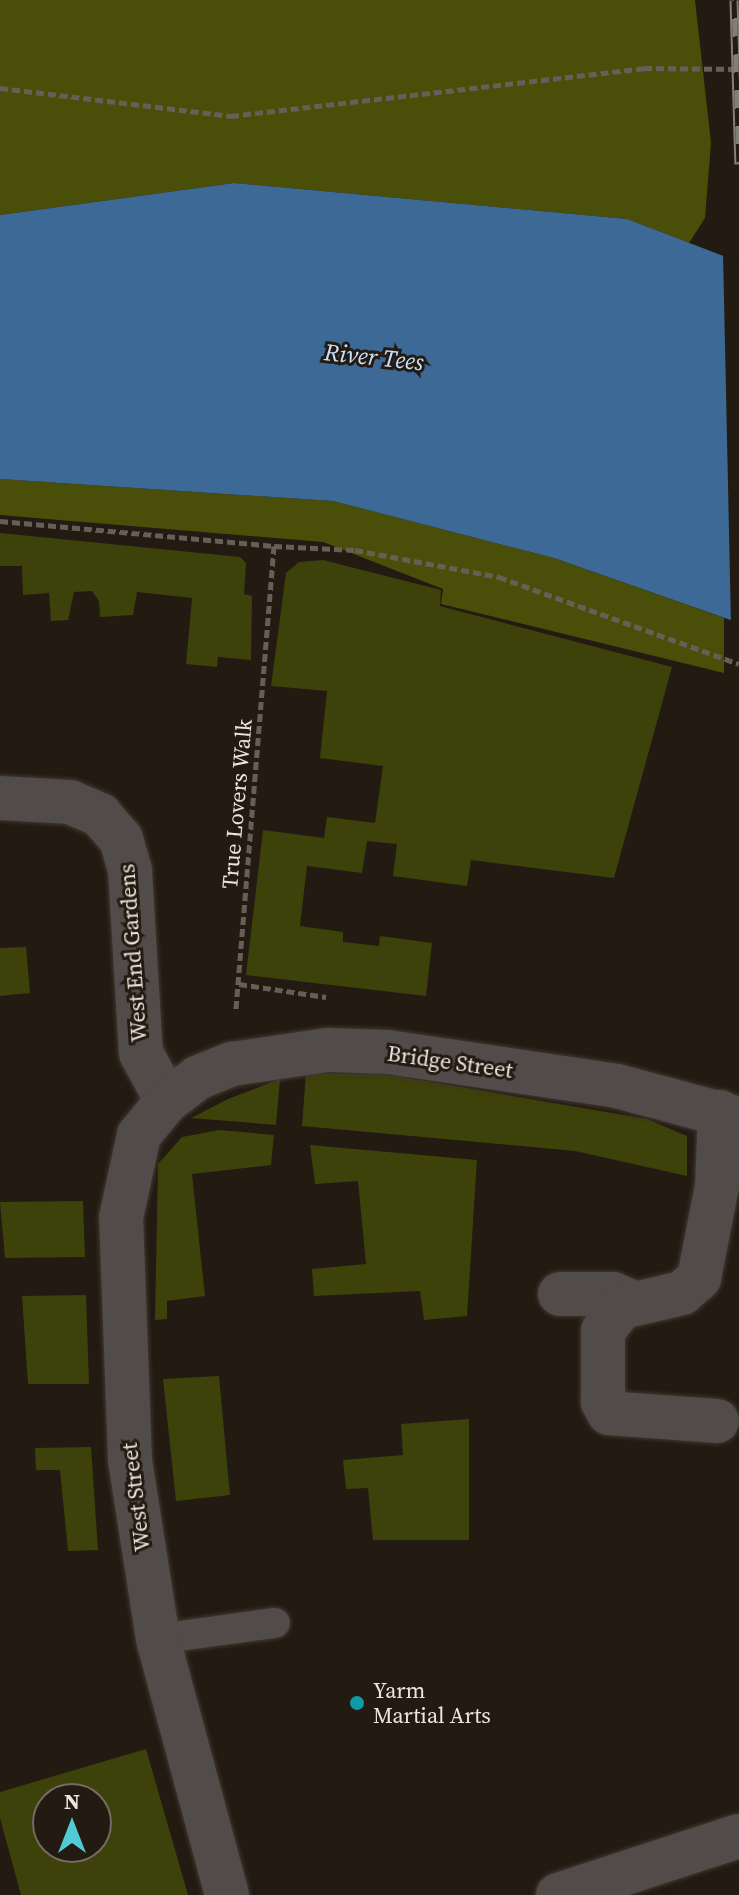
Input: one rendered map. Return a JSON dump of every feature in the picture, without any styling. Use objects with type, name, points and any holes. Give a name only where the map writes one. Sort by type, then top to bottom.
[{"type":"street","name":"West End Gardens","points":[[0,798],[70,802],[100,815],[121,839],[130,870],[141,1053],[167,1101]]},
{"type":"street","name":"Bridge Street","points":[[167,1101],[197,1078],[232,1064],[327,1050],[388,1052],[617,1086],[730,1116]]},
{"type":"street","name":"West Street","points":[[167,1101],[139,1135],[121,1218],[130,1460],[158,1639],[227,1895]]},
{"type":"street","points":[[717,1421],[616,1417],[605,1408],[603,1331],[612,1315],[633,1303],[682,1293],[699,1278],[730,1116]]},
{"type":"street","points":[[560,1294],[613,1294],[633,1303]]},
{"type":"street","points":[[558,1895],[739,1836]]},
{"type":"lane","points":[[158,1639],[275,1623]]},
{"type":"path","points":[[0,88],[231,116],[644,68],[739,69]]},
{"type":"path","points":[[0,521],[274,546],[355,550],[499,577],[739,664]]},
{"type":"path","name":"True Lovers Walk","points":[[232,1064],[274,546]]},
{"type":"green space","points":[[0,0],[695,0],[711,143],[705,218],[689,243],[627,219],[234,183],[0,215]]},
{"type":"green space","points":[[0,479],[333,501],[554,558],[724,618],[724,673],[441,604],[443,589],[323,542],[0,515]]},
{"type":"green space","points":[[0,533],[240,557],[246,563],[244,594],[252,596],[251,660],[218,657],[217,667],[186,664],[192,598],[137,592],[133,615],[100,617],[99,601],[92,591],[74,592],[68,620],[51,621],[49,593],[23,595],[22,566],[0,566]]},
{"type":"green space","points":[[323,560],[441,590],[440,606],[672,667],[614,878],[471,860],[467,886],[393,876],[397,844],[367,841],[362,873],[307,866],[300,926],[343,932],[343,942],[379,946],[380,936],[432,943],[426,996],[246,975],[263,830],[324,838],[327,817],[375,823],[383,766],[320,758],[327,691],[271,686],[286,573],[299,562]]},
{"type":"green space","points":[[26,947],[30,993],[0,996],[0,948]]},
{"type":"green space","points":[[306,1073],[384,1074],[647,1119],[687,1136],[687,1176],[575,1151],[302,1126]]},
{"type":"green space","points":[[280,1079],[276,1125],[191,1118],[228,1099]]},
{"type":"green space","points":[[219,1130],[274,1135],[271,1165],[192,1174],[205,1296],[167,1301],[167,1319],[155,1320],[158,1164],[182,1137]]},
{"type":"green space","points":[[310,1145],[477,1160],[467,1316],[424,1320],[420,1291],[314,1296],[312,1269],[366,1264],[358,1181],[315,1184]]},
{"type":"green space","points":[[83,1201],[85,1257],[5,1258],[0,1202]]},
{"type":"green space","points":[[86,1295],[89,1384],[28,1384],[22,1296]]},
{"type":"green space","points":[[219,1376],[230,1495],[176,1501],[163,1379]]},
{"type":"green space","points":[[469,1419],[469,1540],[373,1540],[368,1488],[346,1489],[343,1460],[403,1455],[401,1424]]},
{"type":"green space","points":[[91,1447],[98,1550],[68,1551],[60,1470],[36,1470],[35,1448]]},
{"type":"green space","points":[[146,1749],[188,1895],[21,1895],[0,1818],[0,1792]]},
{"type":"water","name":"River Tees","points":[[234,183],[627,219],[739,262],[739,623],[554,558],[333,501],[0,479],[0,215]]},
{"type":"pier","points":[[723,252],[739,258],[739,627],[731,624]]},
{"type":"railway","points":[[734,0],[739,164]]},
{"type":"place","name":"Yarm Martial Arts","points":[[357,1703]]}]
